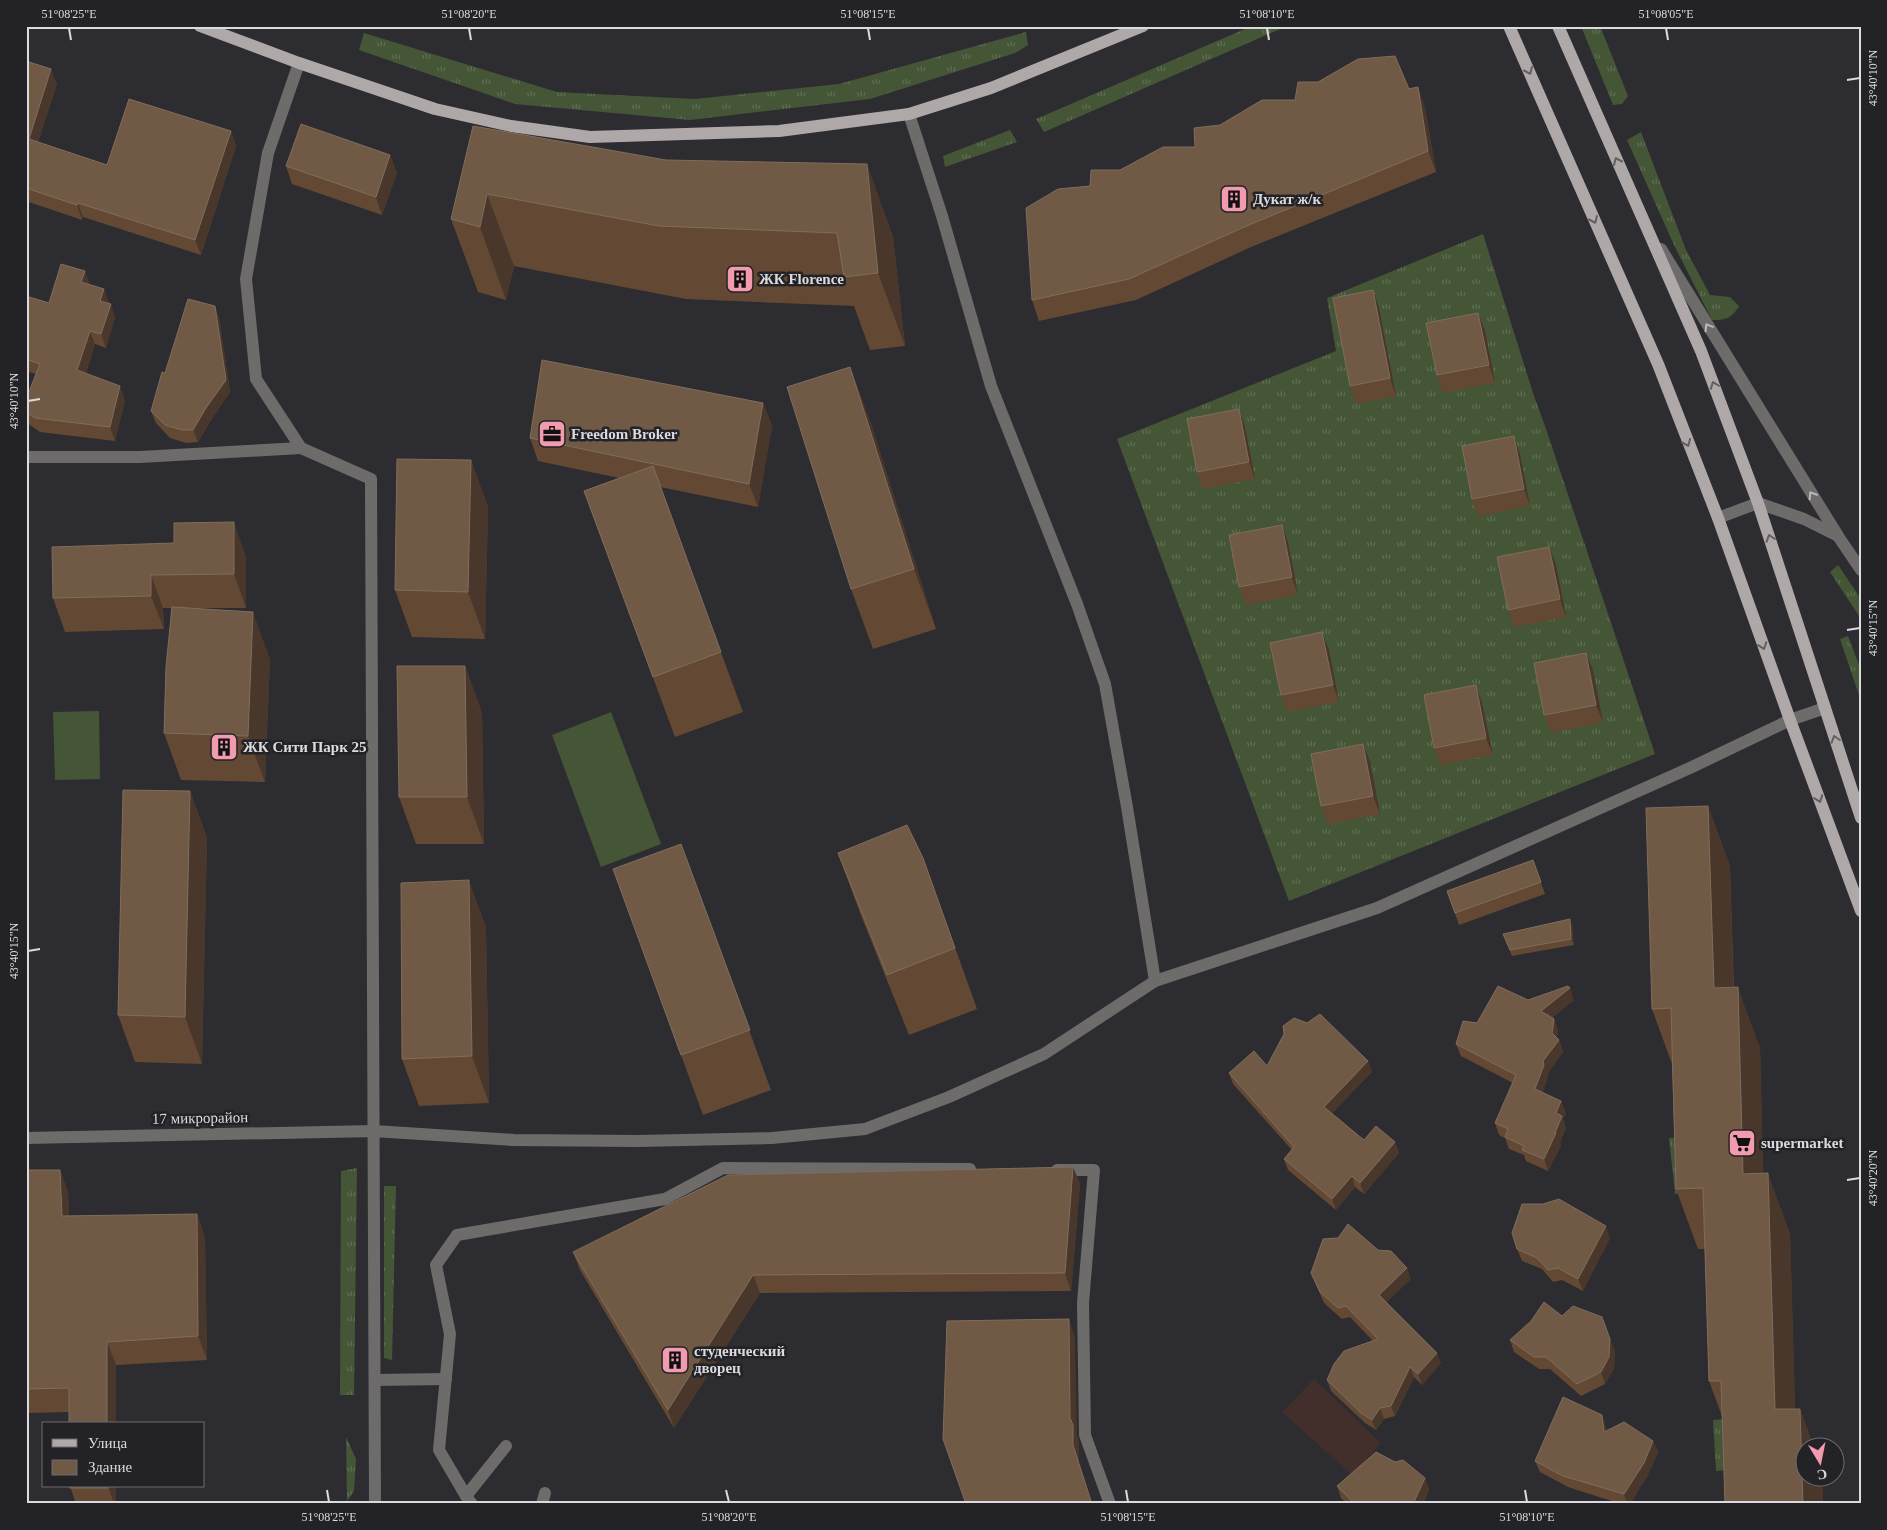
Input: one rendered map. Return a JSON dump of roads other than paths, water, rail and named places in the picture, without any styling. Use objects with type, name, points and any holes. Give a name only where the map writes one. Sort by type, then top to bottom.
[{"type":"main road","points":[[200,26],[299,63],[434,109],[511,126],[590,138],[779,131],[909,114],[992,88],[1144,26]]},
{"type":"main road","points":[[1509,26],[1658,364],[1718,518],[1861,911]]},
{"type":"main road","points":[[1558,26],[1701,351],[1758,502],[1861,818]]},
{"type":"street","points":[[299,63],[268,153],[246,279],[256,379],[301,448]]},
{"type":"street","points":[[909,114],[942,216],[991,386],[1077,604],[1105,684],[1155,981]]},
{"type":"street","points":[[1644,222],[1838,536],[1861,570]]},
{"type":"street","points":[[26,458],[140,457],[301,448],[371,480],[375,1504]]},
{"type":"street","points":[[1718,518],[1758,502],[1804,519],[1838,536]]},
{"type":"street","name":"17 микрорайон","points":[[26,1138],[374,1131],[514,1140],[638,1141],[772,1138],[865,1129],[950,1097],[1044,1054],[1155,981],[1377,908],[1692,767],[1790,720],[1825,708]]},
{"type":"street","points":[[506,1446],[469,1500],[439,1450],[450,1334],[436,1266],[458,1235],[665,1199],[723,1168],[987,1170]]},
{"type":"street","points":[[1045,1170],[1094,1170],[1084,1303],[1085,1435],[1110,1504]]},
{"type":"street","points":[[375,1380],[446,1379]]},
{"type":"place","name":"Дукат ж/к","points":[[1234,199]]},
{"type":"place","name":"ЖК Florence","points":[[740,279]]},
{"type":"place","name":"Freedom Broker","points":[[552,434]]},
{"type":"place","name":"ЖК Сити Парк 25","points":[[224,747]]},
{"type":"place","name":"supermarket","points":[[1742,1143]]},
{"type":"place","name":"студенческий дворец","points":[[675,1360]]}]
